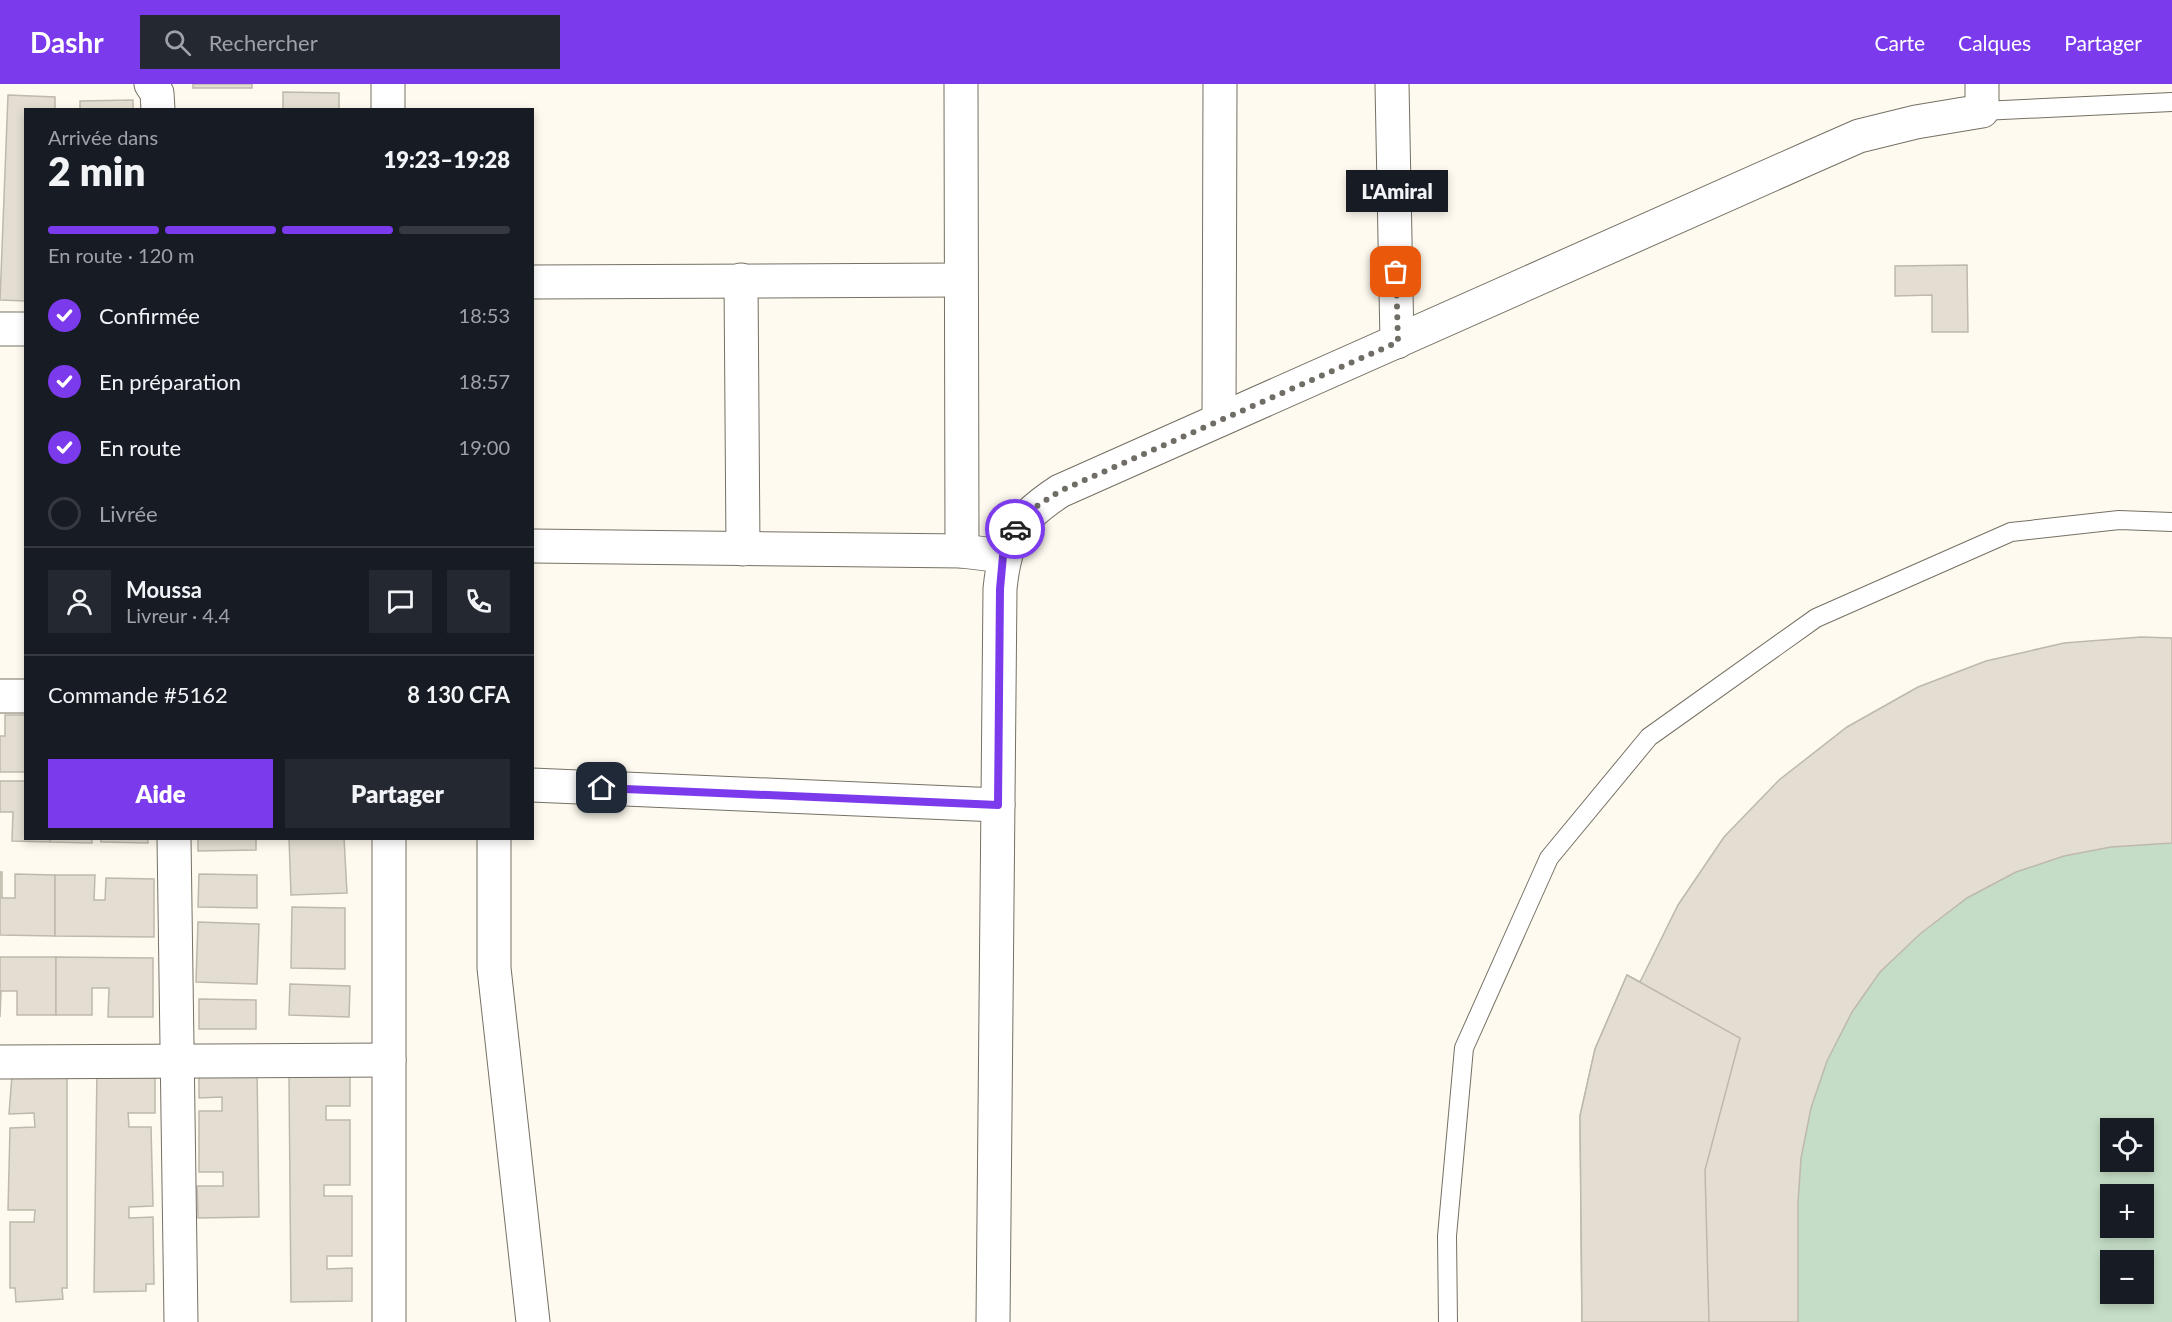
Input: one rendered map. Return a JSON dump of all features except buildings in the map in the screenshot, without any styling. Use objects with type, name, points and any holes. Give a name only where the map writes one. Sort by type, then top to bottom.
[{"type":"street","points":[[151,84],[157,93],[158,108]]},
{"type":"street","points":[[388,84],[388,108]]},
{"type":"street","points":[[961,84],[962,551]]},
{"type":"street","points":[[1220,84],[1220,420]]},
{"type":"street","points":[[1392,84],[1398,342]]},
{"type":"street","points":[[993,1322],[1000,589],[1003,556],[1014,530],[1034,508],[1060,491],[1859,136],[1916,122],[1982,98]]},
{"type":"street","points":[[741,280],[743,549]]},
{"type":"street","points":[[534,282],[961,280]]},
{"type":"street","points":[[0,329],[24,329]]},
{"type":"street","points":[[534,546],[962,551],[1003,556]]},
{"type":"street","points":[[0,696],[24,696]]},
{"type":"street","points":[[534,785],[998,805]]},
{"type":"street","points":[[174,840],[182,1322]]},
{"type":"street","points":[[388,840],[389,1322]]},
{"type":"street","points":[[494,840],[494,969],[533,1322]]},
{"type":"street","points":[[0,1062],[388,1060]]},
{"type":"lane","points":[[1982,98],[2172,102]]},
{"type":"lane","points":[[1448,1322],[1447,1236],[1464,1048],[1549,858],[1649,737],[1816,618],[2011,532],[2119,520],[2172,522]]},
{"type":"green space","points":[[2141,637],[2172,638],[2172,1322],[1582,1322],[1580,1116],[1595,1049],[1627,975],[1640,981],[1678,905],[1724,837],[1779,780],[1847,727],[2064,643]]},
{"type":"way so far","points":[[1015,529],[1034,508],[1060,491],[1398,342],[1396,272]]},
{"type":"place","name":"L'Amiral","points":[[1396,272]]},
{"type":"route","points":[[602,788],[998,805],[1000,589],[1003,556],[1015,529]]}]
